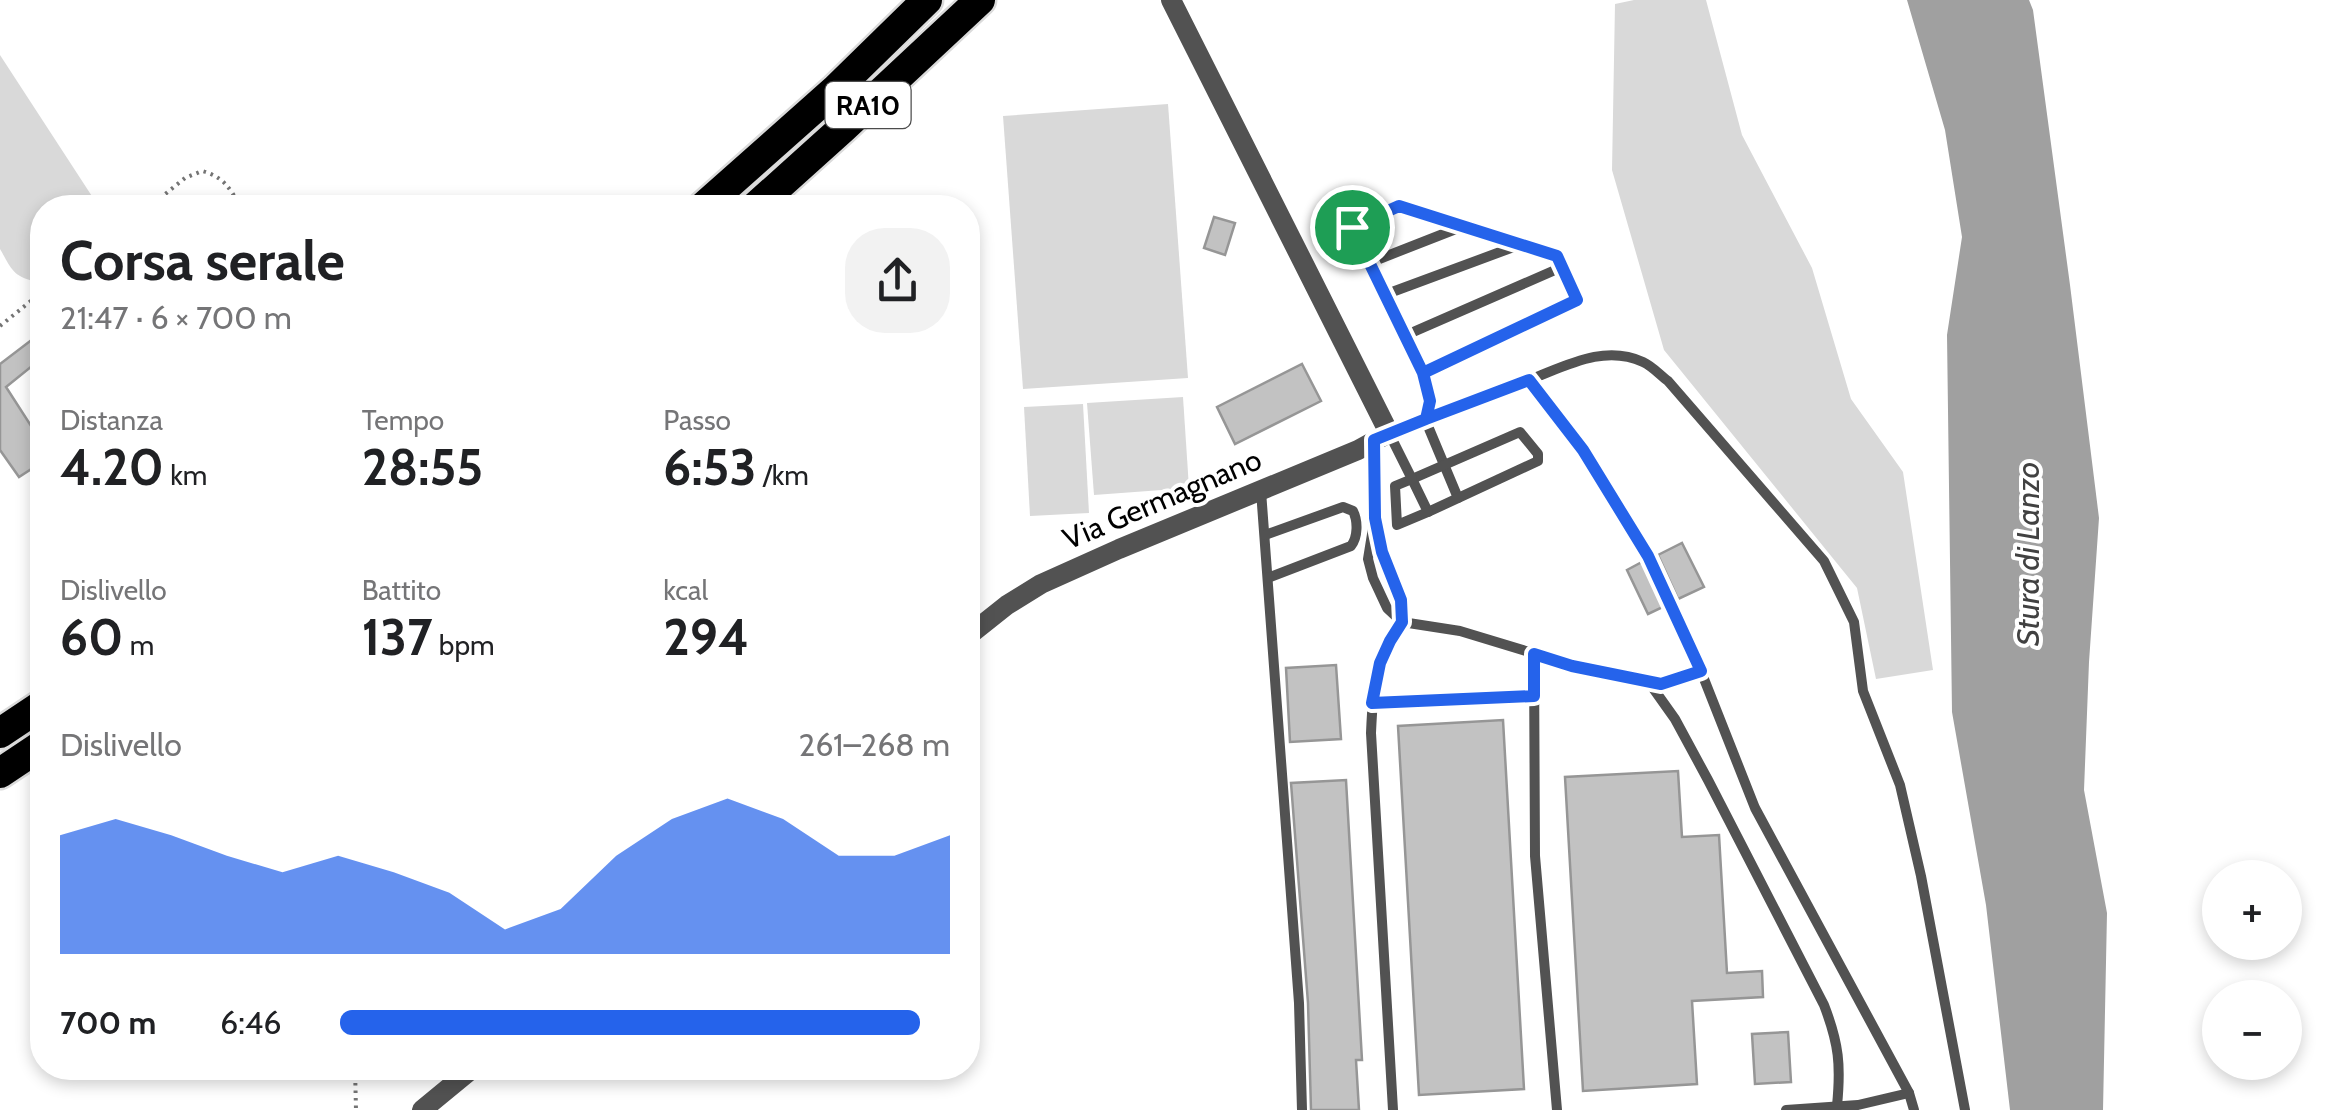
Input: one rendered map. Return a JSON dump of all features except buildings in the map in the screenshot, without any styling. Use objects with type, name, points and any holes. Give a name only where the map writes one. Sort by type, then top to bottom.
[{"type":"highway","name":"RA10","points":[[717,195],[836,89],[927,0]]},
{"type":"highway","name":"RA10","points":[[768,195],[980,0]]},
{"type":"highway","points":[[0,733],[30,713]]},
{"type":"highway","points":[[0,773],[30,753]]},
{"type":"street","points":[[1171,0],[1381,436]]},
{"type":"street","name":"Via Germagnano","points":[[980,626],[1041,584],[1358,450],[1381,436]]},
{"type":"street","points":[[422,1110],[458,1080]]},
{"type":"lane","points":[[1423,373],[1574,302],[1578,296],[1557,256],[1399,206],[1352,227],[1423,373],[1430,401],[1426,419],[1458,498]]},
{"type":"lane","points":[[1369,263],[1463,226]]},
{"type":"lane","points":[[1384,294],[1521,244]]},
{"type":"lane","points":[[1404,336],[1562,267]]},
{"type":"lane","name":"Via Germagnano","points":[[1381,436],[1584,359],[1616,353],[1646,363],[1668,381],[1824,562],[1854,622],[1863,692],[1900,785],[1921,876],[1965,1110]]},
{"type":"lane","points":[[1529,380],[1583,450],[1648,556],[1701,671],[1755,808],[1909,1093],[1914,1110]]},
{"type":"lane","points":[[1520,432],[1538,454],[1538,461],[1397,526],[1395,486],[1443,466],[1520,432]]},
{"type":"lane","points":[[1381,436],[1412,479],[1428,512]]},
{"type":"lane","points":[[1381,436],[1368,559],[1387,608],[1402,622],[1460,632],[1572,666],[1648,681],[1670,682],[1701,671]]},
{"type":"lane","points":[[1261,490],[1299,1003],[1302,1110]]},
{"type":"lane","points":[[1265,535],[1344,507],[1355,516],[1356,538],[1351,546],[1268,578]]},
{"type":"lane","points":[[1375,518],[1382,552],[1401,600],[1402,622],[1380,663],[1371,733],[1393,1110]]},
{"type":"lane","points":[[1534,654],[1536,856],[1557,1110]]},
{"type":"lane","points":[[1648,681],[1708,780],[1824,1005],[1835,1034],[1840,1071],[1836,1106]]},
{"type":"lane","points":[[1372,703],[1534,696]]},
{"type":"lane","points":[[1786,1110],[1867,1106],[1909,1093]]},
{"type":"path","points":[[164,195],[185,178],[202,171],[227,183],[233,195]]},
{"type":"path","points":[[0,326],[30,302]]},
{"type":"path","points":[[355,1080],[356,1110]]},
{"type":"shaded area","points":[[1634,0],[1706,0],[1742,135],[1812,268],[1851,399],[1903,472],[1933,670],[1876,679],[1857,588],[1664,350],[1612,170],[1615,4]]},
{"type":"shaded area","points":[[0,55],[91,195],[30,195],[30,280],[16,273],[0,249]]},
{"type":"shaded area","points":[[1168,104],[1188,378],[1023,389],[1003,116]]},
{"type":"shaded area","points":[[1183,397],[1189,488],[1094,495],[1087,403]]},
{"type":"shaded area","points":[[1083,404],[1089,513],[1030,516],[1024,407]]},
{"type":"water","name":"Stura di Lanzo","points":[[1907,0],[2029,0],[2033,10],[2099,518],[2084,790],[2107,913],[2103,1110],[2010,1110],[1986,905],[1952,712],[1947,335],[1962,237],[1945,130]]},
{"type":"route","points":[[1352,227],[1399,206],[1557,256],[1577,300],[1423,373],[1430,401],[1426,419],[1529,380],[1583,450],[1648,556],[1701,671],[1661,684],[1534,654],[1534,696],[1372,703],[1380,663],[1402,622],[1401,600],[1382,552],[1375,518],[1374,440],[1426,419],[1430,401],[1423,373],[1352,227]]}]
